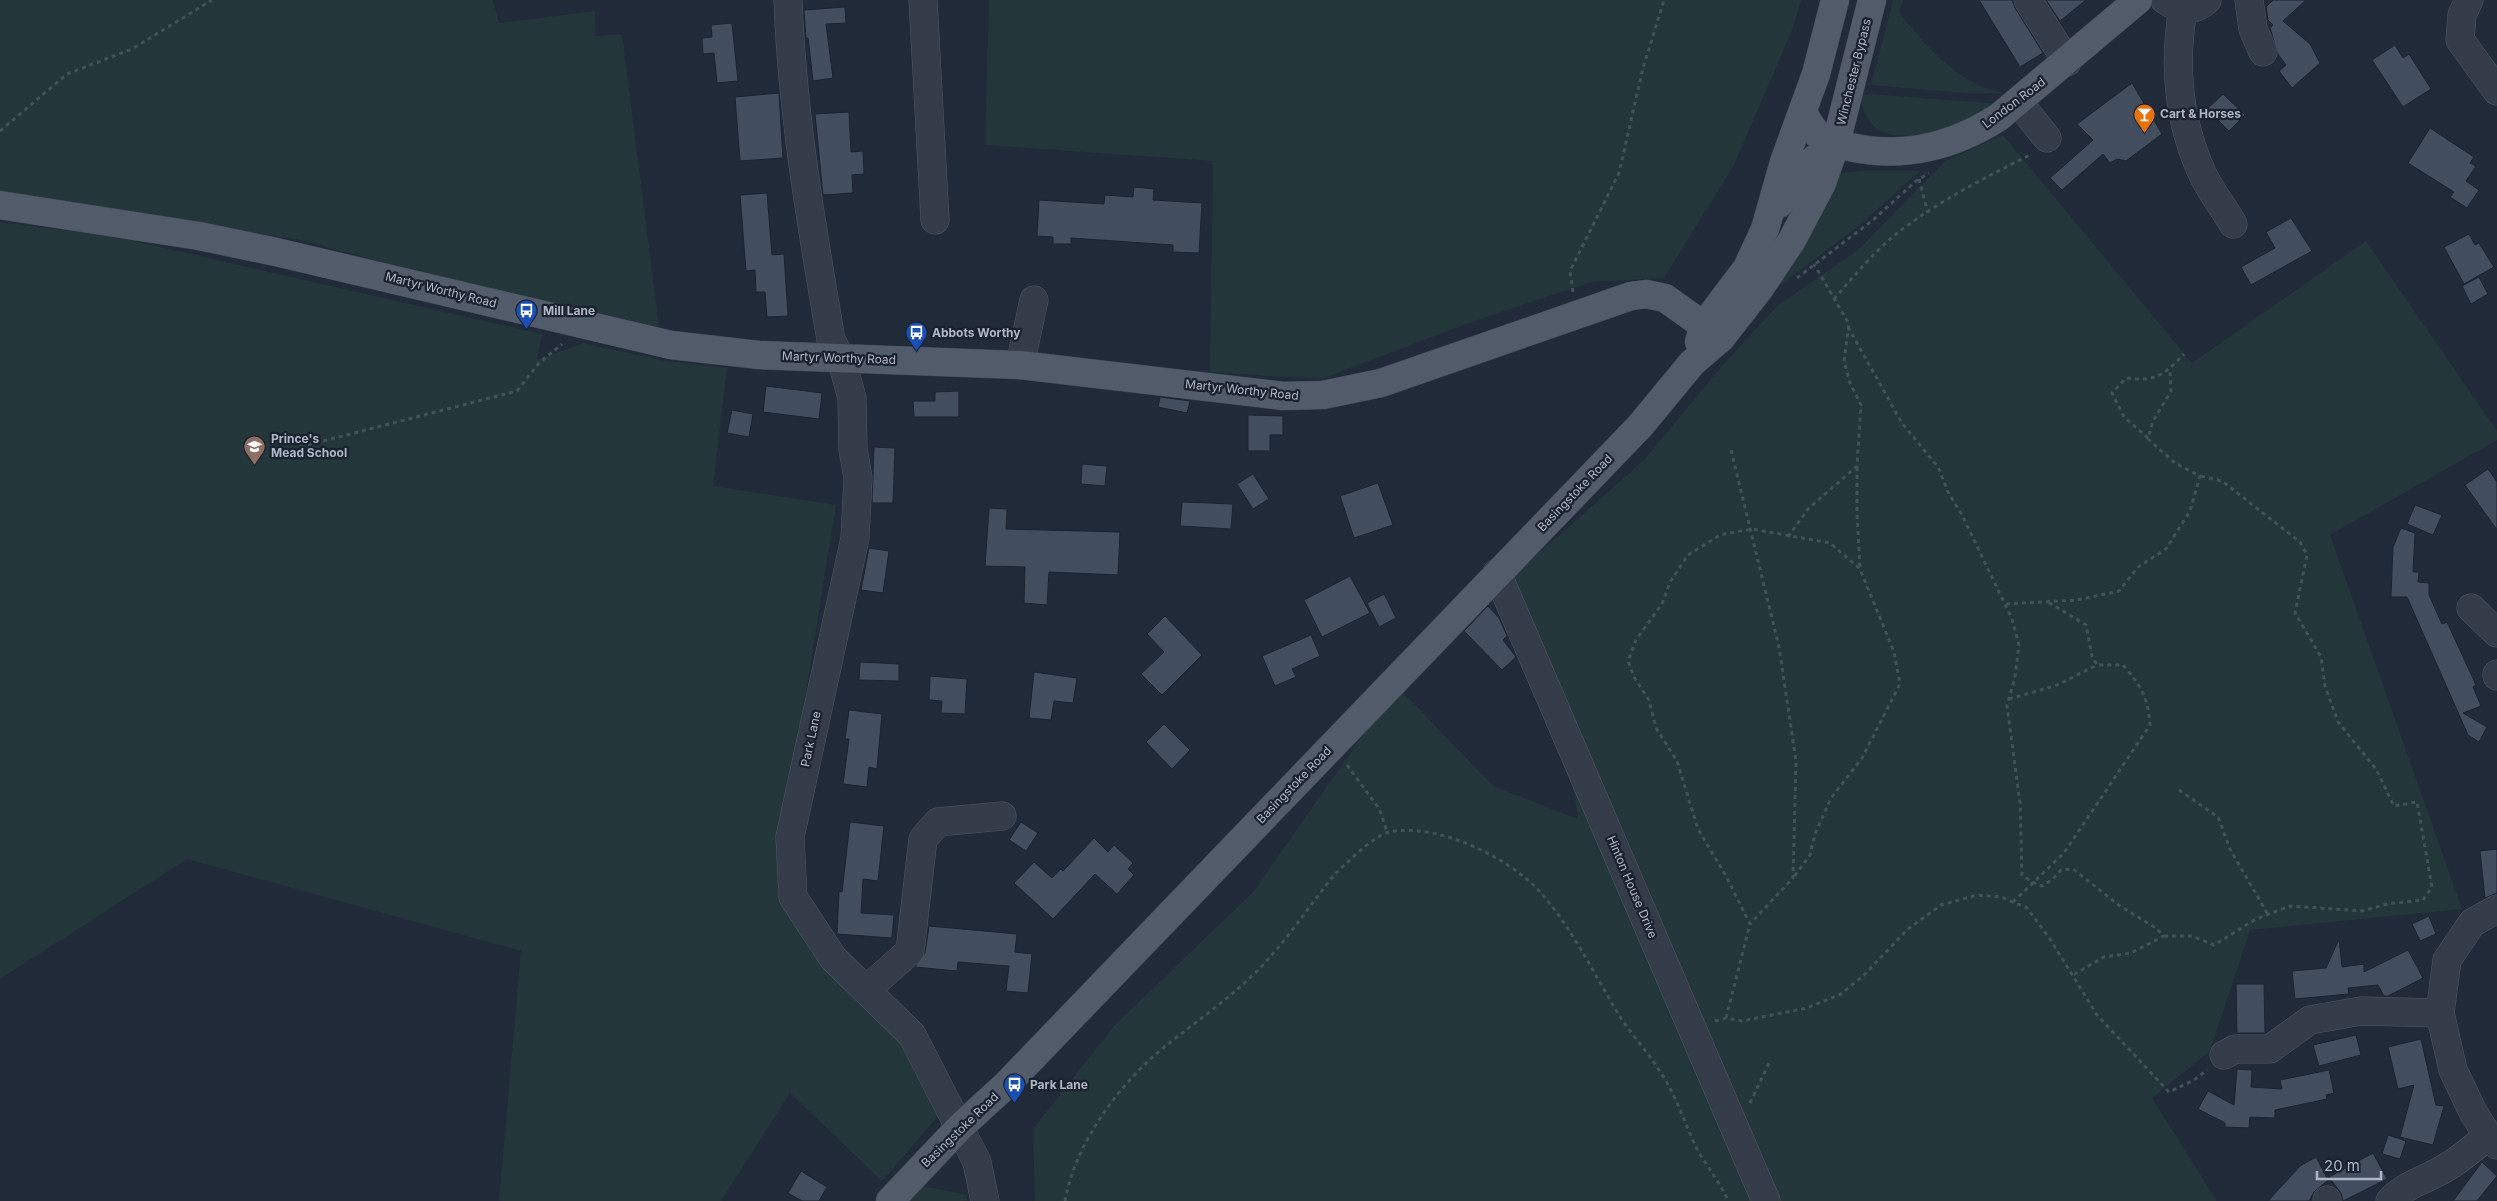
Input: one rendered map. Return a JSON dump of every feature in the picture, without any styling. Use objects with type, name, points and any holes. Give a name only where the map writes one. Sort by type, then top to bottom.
[{"type":"main road","points":[[1803,113],[1816,74],[1835,0]]},
{"type":"main road","name":"Winchester Bypass","points":[[1836,144],[1872,0]]},
{"type":"main road","name":"London Road","points":[[1803,113],[1821,138],[1836,144],[1868,151],[1918,150],[1951,142],[1981,128],[2018,102],[2138,0]]},
{"type":"main road","name":"Basingstoke Road","points":[[890,1201],[960,1127],[1006,1085],[1640,426],[1692,363],[1713,332],[1747,268],[1770,216],[1784,162],[1803,113]]},
{"type":"main road","points":[[1770,216],[1808,164],[1836,144]]},
{"type":"main road","name":"Basingstoke Road","points":[[1713,332],[1760,288],[1792,240],[1822,183],[1836,144]]},
{"type":"main road","name":"Martyr Worthy Road","points":[[0,205],[199,236],[380,275],[671,345],[759,355],[1020,365],[1305,397],[1346,392],[1381,383],[1479,347],[1631,296],[1646,294],[1665,298],[1713,332]]},
{"type":"street","points":[[788,0],[789,47],[809,208],[831,340],[841,358]]},
{"type":"street","points":[[923,0],[935,220]]},
{"type":"street","points":[[2028,0],[2067,62]]},
{"type":"street","points":[[2249,0],[2253,29],[2263,52]]},
{"type":"street","points":[[2469,0],[2462,15],[2460,40],[2497,92]]},
{"type":"street","points":[[2185,3],[2178,38],[2178,86],[2185,128],[2203,176],[2233,224]]},
{"type":"street","points":[[2018,102],[2039,147]]},
{"type":"street","points":[[1020,365],[1034,300]]},
{"type":"street","name":"Park Lane","points":[[841,358],[852,398],[853,449],[858,478],[854,538],[790,837],[793,897],[833,958],[912,1035],[977,1162],[985,1201]]},
{"type":"street","name":"Hinton House Drive","points":[[1497,573],[1766,1201]]},
{"type":"street","points":[[2471,608],[2497,633]]},
{"type":"street","points":[[866,990],[910,951],[923,839],[938,822],[1002,816]]},
{"type":"street","points":[[2390,1201],[2399,1192],[2418,1180],[2440,1171],[2493,1141],[2472,1112],[2453,1070],[2440,1013],[2447,960],[2472,923],[2497,909]]},
{"type":"street","points":[[2224,1056],[2235,1049],[2270,1049],[2310,1020],[2361,1011],[2440,1013]]},
{"type":"path","points":[[0,131],[67,74],[132,49],[212,0]]},
{"type":"path","points":[[1577,315],[1570,271],[1618,173],[1643,68],[1664,0]]},
{"type":"path","points":[[1834,299],[1895,235],[1928,213],[2039,147]]},
{"type":"path","points":[[1794,280],[1873,220],[1919,179],[1936,168]]},
{"type":"path","points":[[1919,179],[1928,213]]},
{"type":"path","points":[[1726,1018],[1750,924],[1793,878],[1810,855],[1815,834],[1831,798],[1862,758],[1900,684],[1894,652],[1860,569],[1856,513],[1861,405],[1850,383],[1844,361],[1849,324],[1814,264]]},
{"type":"path","points":[[300,446],[517,391],[539,363],[564,342],[569,322]]},
{"type":"path","points":[[1848,327],[1902,423],[1938,467],[1948,492],[1962,515],[2012,619],[2019,645],[2015,677],[2007,706],[2020,803],[2022,875],[2042,886],[2052,880],[2061,870],[2073,870],[2120,906],[2156,928],[2164,936]]},
{"type":"path","points":[[2073,975],[2104,957],[2131,953],[2164,936],[2192,936],[2214,945],[2267,914],[2290,906],[2362,911],[2387,904],[2423,900],[2432,887],[2418,802],[2394,806],[2376,769],[2338,722],[2325,686],[2320,657],[2295,613],[2307,555],[2300,542],[2222,481],[2200,476],[2175,463],[2124,417],[2112,393],[2126,378],[2143,380],[2158,378],[2170,369],[2184,354]]},
{"type":"path","points":[[2148,439],[2153,421],[2171,391],[2170,369]]},
{"type":"path","points":[[1731,450],[1752,529],[1779,647],[1796,760],[1792,858],[1793,878]]},
{"type":"path","points":[[1787,537],[1808,510],[1857,466]]},
{"type":"path","points":[[2006,604],[2077,600],[2120,592],[2138,567],[2166,549],[2190,511],[2200,476]]},
{"type":"path","points":[[1750,924],[1726,876],[1698,829],[1676,761],[1656,728],[1648,700],[1634,677],[1628,661],[1636,640],[1662,604],[1670,582],[1688,555],[1720,535],[1752,529],[1787,537],[1830,543],[1860,569]]},
{"type":"path","points":[[2047,602],[2086,625],[2092,656],[2097,665]]},
{"type":"path","points":[[2009,699],[2054,686],[2097,665],[2123,665],[2142,688],[2149,709],[2150,725],[2064,853],[2012,902]]},
{"type":"path","points":[[1330,747],[1360,780],[1380,810],[1387,832]]},
{"type":"path","points":[[2179,790],[2218,817],[2230,849],[2267,914]]},
{"type":"path","points":[[1065,1201],[1077,1163],[1093,1130],[1133,1077],[1155,1055],[1211,1012],[1255,973],[1335,874],[1387,832],[1438,834],[1496,858],[1516,871],[1541,893],[1568,929],[1620,1016],[1660,1071],[1697,1149],[1728,1201]]},
{"type":"path","points":[[1692,1028],[1726,1018],[1742,1021],[1807,1008],[1841,994],[1864,975],[1908,929],[1941,905],[1977,895],[2001,897],[2027,908],[2073,975],[2097,1015],[2169,1092],[2194,1080],[2224,1056]]},
{"type":"path","points":[[1736,1130],[1759,1088],[1770,1061]]},
{"type":"green space","points":[[0,0],[493,0],[499,23],[595,11],[596,36],[622,34],[660,335],[296,239],[0,196]]},
{"type":"green space","points":[[989,0],[1801,0],[1793,28],[1734,165],[1664,278],[1591,282],[1469,323],[1321,379],[1210,372],[1213,161],[985,145]]},
{"type":"green space","points":[[1893,0],[1904,0],[1899,11],[1900,14],[1943,61],[1974,83],[2003,93],[1964,93],[1871,85]]},
{"type":"green space","points":[[1871,94],[2000,104],[1951,126],[1930,132],[1892,135],[1877,129],[1867,117],[1863,109],[1862,96]]},
{"type":"green space","points":[[2003,135],[2192,363],[2366,241],[2497,431],[2497,440],[2330,535],[2462,909],[2250,930],[2210,1051],[2152,1098],[2217,1201],[1035,1201],[1033,1129],[1114,1026],[1254,891],[1397,686],[1493,786],[1578,819],[1567,747],[1502,586],[1644,460],[1722,366],[1778,305],[1858,250],[1945,161]]},
{"type":"green space","points":[[1860,171],[1920,171],[1860,225],[1770,293],[1830,182],[1842,173]]},
{"type":"green space","points":[[0,222],[116,237],[542,334],[537,360],[584,343],[665,361],[727,368],[713,486],[836,505],[783,835],[781,896],[901,1041],[939,1115],[882,1181],[790,1093],[721,1201],[499,1201],[521,951],[187,859],[0,979]]},
{"type":"green space","points":[[917,1185],[967,1195],[967,1201],[902,1201]]},
{"type":"building","points":[[1979,0],[2012,0],[2043,53],[2020,67]]},
{"type":"building","points":[[2046,0],[2086,0],[2060,21]]},
{"type":"building","points":[[2273,0],[2306,0],[2283,21],[2310,44],[2320,63],[2292,88],[2279,71],[2286,65],[2278,54],[2270,28],[2273,25],[2268,20],[2266,7]]},
{"type":"building","points":[[845,7],[846,23],[826,24],[833,78],[813,81],[808,38],[806,38],[804,10]]},
{"type":"building","points":[[732,23],[738,81],[717,83],[714,53],[703,54],[702,38],[712,37],[711,25]]},
{"type":"building","points":[[2395,45],[2403,58],[2409,54],[2431,89],[2403,107],[2372,60]]},
{"type":"building","name":"Cart & Horses","points":[[2132,83],[2162,134],[2126,161],[2117,159],[2110,163],[2103,154],[2062,190],[2050,178],[2093,140],[2077,124]]},
{"type":"building","points":[[779,93],[783,158],[740,161],[735,97]]},
{"type":"building","points":[[2223,94],[2245,115],[2229,131],[2207,109]]},
{"type":"building","points":[[849,112],[851,152],[863,151],[864,174],[852,175],[853,193],[823,195],[815,114]]},
{"type":"building","points":[[2430,128],[2474,157],[2470,163],[2476,166],[2466,181],[2479,190],[2467,208],[2450,197],[2454,192],[2408,163]]},
{"type":"building","points":[[1134,187],[1154,189],[1153,200],[1202,203],[1199,253],[1173,252],[1173,245],[1071,238],[1071,244],[1053,244],[1053,237],[1037,236],[1039,200],[1104,204],[1105,195],[1133,197]]},
{"type":"building","points":[[767,193],[772,255],[784,254],[788,316],[767,317],[765,292],[756,292],[755,270],[746,271],[740,195]]},
{"type":"building","points":[[2291,218],[2312,251],[2251,285],[2241,267],[2275,248],[2266,232]]},
{"type":"building","points":[[2469,234],[2475,245],[2479,243],[2494,267],[2464,284],[2444,247]]},
{"type":"building","points":[[2479,277],[2488,294],[2471,304],[2462,286]]},
{"type":"building","points":[[766,386],[822,393],[819,419],[763,412]]},
{"type":"building","points":[[959,391],[959,417],[914,417],[913,401],[935,401],[935,392]]},
{"type":"building","points":[[1160,397],[1190,401],[1187,413],[1158,407]]},
{"type":"building","points":[[732,410],[753,414],[749,437],[727,433]]},
{"type":"building","points":[[1248,415],[1283,416],[1283,435],[1270,435],[1270,451],[1248,451]]},
{"type":"building","points":[[874,447],[895,448],[893,503],[872,503]]},
{"type":"building","points":[[1082,464],[1107,466],[1105,486],[1081,484]]},
{"type":"building","points":[[2488,469],[2497,482],[2497,530],[2465,485]]},
{"type":"building","points":[[1253,474],[1269,499],[1253,509],[1237,484]]},
{"type":"building","points":[[1378,483],[1393,525],[1354,538],[1340,496]]},
{"type":"building","points":[[1182,502],[1233,504],[1231,529],[1180,526]]},
{"type":"building","points":[[2415,505],[2442,515],[2433,535],[2407,524]]},
{"type":"building","points":[[989,508],[1007,509],[1006,529],[1120,532],[1118,575],[1049,572],[1047,605],[1024,603],[1025,567],[985,566]]},
{"type":"building","points":[[2401,528],[2415,533],[2413,572],[2419,572],[2418,582],[2429,583],[2429,595],[2442,624],[2447,622],[2476,685],[2473,687],[2481,706],[2463,713],[2487,727],[2479,742],[2468,735],[2407,597],[2391,597],[2393,547]]},
{"type":"building","points":[[869,548],[889,551],[883,593],[861,590]]},
{"type":"building","points":[[1350,576],[1370,613],[1322,637],[1304,600]]},
{"type":"building","points":[[1384,594],[1396,618],[1379,627],[1367,603]]},
{"type":"building","points":[[1488,606],[1499,618],[1507,636],[1503,640],[1516,657],[1502,670],[1464,631]]},
{"type":"building","points":[[1165,616],[1202,655],[1162,695],[1141,674],[1164,652],[1147,634]]},
{"type":"building","points":[[1311,635],[1320,656],[1292,669],[1296,677],[1275,686],[1262,656]]},
{"type":"building","points":[[860,662],[899,664],[899,681],[859,680]]},
{"type":"building","points":[[1034,672],[1077,678],[1073,703],[1054,701],[1051,720],[1029,718]]},
{"type":"building","points":[[930,676],[967,679],[965,714],[941,713],[942,701],[929,700]]},
{"type":"building","points":[[849,710],[882,714],[877,769],[869,767],[867,787],[843,784],[849,739],[845,739]]},
{"type":"building","points":[[1164,724],[1190,750],[1172,769],[1146,742]]},
{"type":"building","points":[[850,822],[884,826],[878,881],[863,879],[861,913],[894,915],[892,938],[837,934],[839,891],[842,892]]},
{"type":"building","points":[[1021,822],[1038,833],[1026,851],[1009,840]]},
{"type":"building","points":[[1094,838],[1108,852],[1114,845],[1133,863],[1128,869],[1134,875],[1117,894],[1095,874],[1053,919],[1014,883],[1034,862],[1052,878],[1061,869],[1063,871]]},
{"type":"building","points":[[2497,849],[2497,893],[2485,898],[2480,851]]},
{"type":"building","points":[[2429,916],[2436,934],[2420,941],[2412,924]]},
{"type":"building","points":[[929,926],[1017,934],[1015,952],[1032,954],[1028,993],[1006,991],[1009,966],[958,962],[957,971],[915,967],[925,953]]},
{"type":"building","points":[[2339,939],[2342,967],[2364,964],[2364,972],[2408,950],[2423,978],[2388,996],[2384,996],[2378,985],[2348,988],[2349,994],[2295,999],[2292,971],[2326,968]]},
{"type":"building","points":[[2236,984],[2264,984],[2265,1033],[2237,1033]]},
{"type":"building","points":[[2356,1035],[2361,1055],[2319,1066],[2313,1045]]},
{"type":"building","points":[[2421,1039],[2436,1105],[2444,1106],[2433,1145],[2400,1137],[2414,1085],[2398,1089],[2388,1047]]},
{"type":"building","points":[[2237,1069],[2252,1070],[2251,1087],[2282,1089],[2280,1080],[2329,1070],[2334,1093],[2326,1095],[2327,1099],[2275,1110],[2275,1118],[2250,1117],[2249,1128],[2225,1127],[2225,1123],[2198,1109],[2208,1091],[2234,1105]]},
{"type":"building","points":[[2388,1135],[2406,1141],[2400,1159],[2382,1154]]},
{"type":"building","points":[[2373,1153],[2387,1179],[2343,1201],[2341,1193],[2329,1177]]},
{"type":"building","points":[[2316,1157],[2328,1180],[2314,1192],[2309,1201],[2268,1201],[2300,1166]]},
{"type":"building","points":[[2482,1162],[2497,1176],[2477,1201],[2453,1201]]},
{"type":"building","points":[[801,1171],[827,1187],[819,1201],[802,1201],[788,1193]]},
{"type":"place","name":"Cart & Horses","points":[[2144,133]]},
{"type":"place","name":"Mill Lane","points":[[527,330]]},
{"type":"place","name":"Abbots Worthy","points":[[916,352]]},
{"type":"place","name":"Prince's Mead School","points":[[255,465]]},
{"type":"place","name":"Park Lane","points":[[1014,1104]]}]
